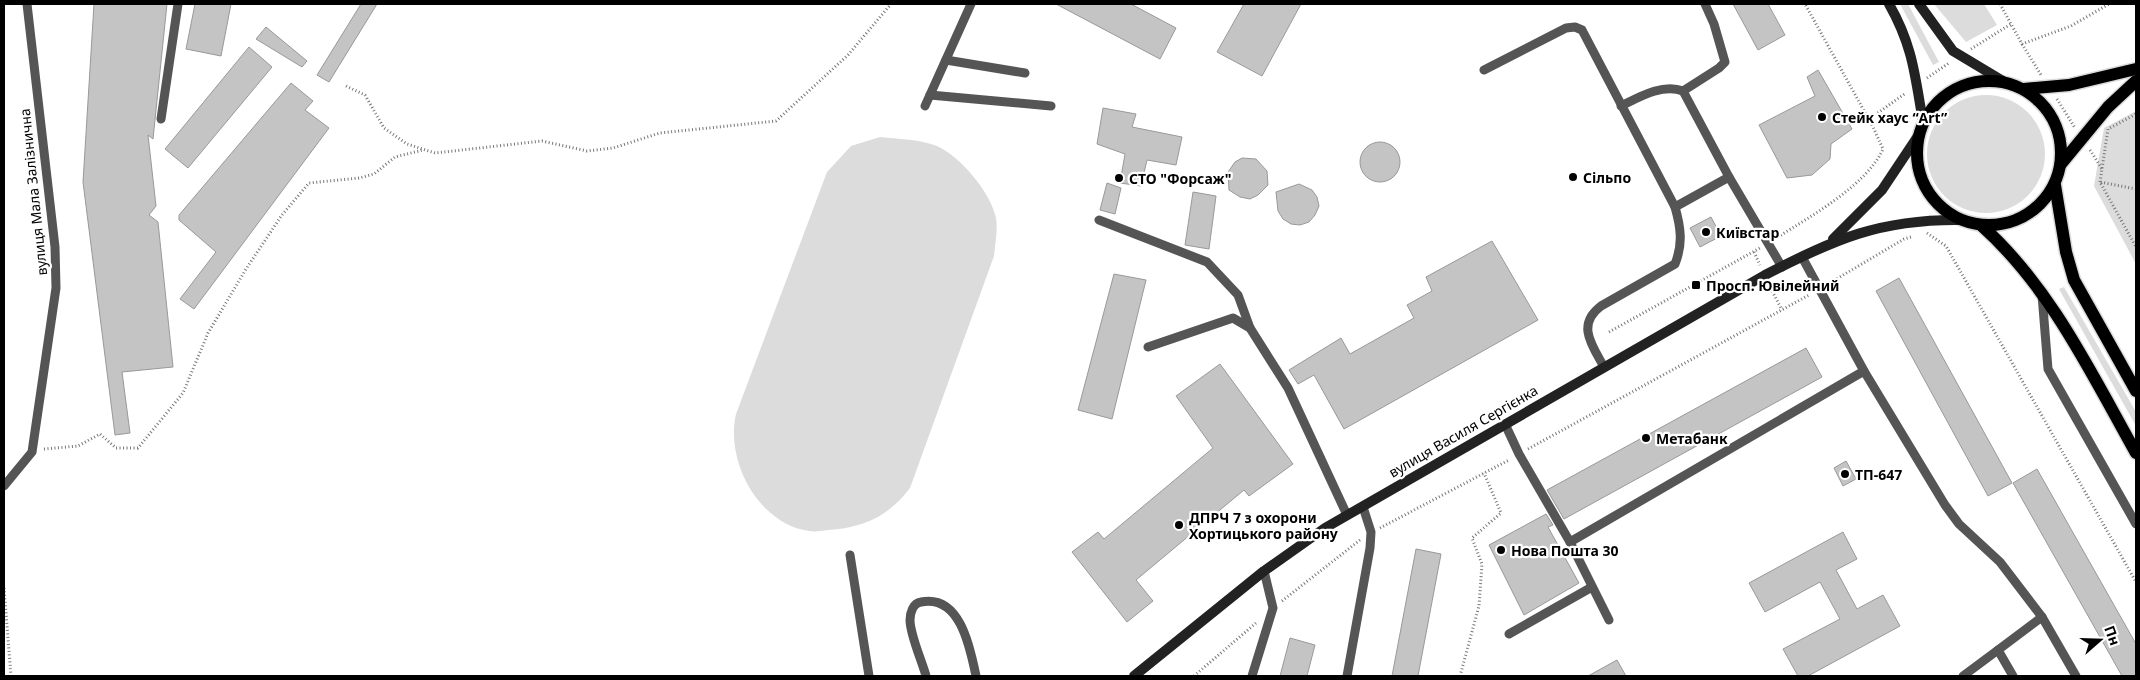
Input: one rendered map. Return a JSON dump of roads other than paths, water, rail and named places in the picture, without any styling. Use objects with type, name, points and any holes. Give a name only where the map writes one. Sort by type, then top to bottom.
[{"type":"main road","points":[[1889,4],[1912,52],[1921,127],[1917,154],[1923,181],[1929,194],[1943,209],[1961,220],[1982,226],[2004,224],[2025,217],[2042,203],[2055,185],[2061,164],[2062,142],[2055,121],[2042,103],[2024,89],[2003,81],[1953,51],[1919,4]]},
{"type":"main road","points":[[2024,89],[2084,82],[2136,69]]},
{"type":"main road","points":[[1921,127],[1937,102],[1956,88],[1979,81],[2003,81]]},
{"type":"main road","points":[[2061,164],[2108,107],[2136,81]]},
{"type":"main road","name":"вулиця Василя Сергієнка","points":[[1829,243],[1859,216],[1882,190],[1921,127]]},
{"type":"main road","points":[[2055,185],[2066,252],[2074,280],[2136,391]]},
{"type":"main road","name":"вулиця Василя Сергієнка","points":[[1134,676],[1264,571],[1325,528],[1782,267],[1829,243],[1868,230],[1900,223],[1927,220],[1961,220]]},
{"type":"main road","points":[[1982,226],[2024,268],[2042,292],[2070,334],[2136,453]]},
{"type":"lane","name":"вулиця Мала Залізнична","points":[[4,486],[32,452],[56,288],[54,247],[27,4]]},
{"type":"lane","points":[[161,119],[178,4]]},
{"type":"lane","points":[[925,106],[971,4]]},
{"type":"lane","points":[[1621,106],[1646,93],[1671,88],[1683,91],[1719,68],[1725,62],[1714,24],[1705,4]]},
{"type":"lane","points":[[1484,70],[1566,28],[1575,27],[1586,36],[1675,207],[1681,228],[1682,242],[1676,264],[1601,306],[1591,314],[1587,321],[1593,347],[1604,367]]},
{"type":"lane","points":[[946,60],[1025,73]]},
{"type":"lane","points":[[1683,91],[1729,177],[1782,267]]},
{"type":"lane","points":[[930,95],[1051,106]]},
{"type":"lane","points":[[1675,207],[1729,177]]},
{"type":"lane","points":[[1099,220],[1207,262],[1238,295],[1250,328],[1288,388],[1347,515]]},
{"type":"lane","points":[[1802,257],[1864,371],[1945,506],[1959,524],[2000,562],[2042,616],[2076,676]]},
{"type":"lane","points":[[2042,292],[2048,369],[2136,524]]},
{"type":"lane","points":[[1148,347],[1233,318],[1250,328]]},
{"type":"lane","points":[[1570,542],[1864,371]]},
{"type":"lane","points":[[1505,424],[1519,454],[1570,542],[1609,620]]},
{"type":"lane","points":[[1347,676],[1371,532],[1363,506]]},
{"type":"lane","points":[[850,555],[869,676]]},
{"type":"lane","points":[[1252,676],[1273,608],[1264,571]]},
{"type":"lane","points":[[1509,634],[1592,587]]},
{"type":"lane","points":[[926,676],[910,621],[913,607],[918,602],[934,600],[941,602],[953,613],[968,642],[976,676]]},
{"type":"lane","points":[[1963,676],[2042,616]]},
{"type":"lane","points":[[1998,650],[2013,676]]},
{"type":"place","name":"Стейк хаус “Art”","points":[[1822,117]]},
{"type":"place","name":"Сільпо","points":[[1573,177]]},
{"type":"place","name":"СТО \"Форсаж\"","points":[[1119,178]]},
{"type":"place","name":"Київстар","points":[[1706,232]]},
{"type":"place","name":"Просп. Ювілейний","points":[[1696,285]]},
{"type":"place","name":"Метабанк","points":[[1646,438]]},
{"type":"place","name":"ТП-647","points":[[1845,474]]},
{"type":"place","name":"ДПРЧ 7 з охорони Хортицького району","points":[[1179,525]]},
{"type":"place","name":"Нова Пошта 30","points":[[1501,550]]}]
